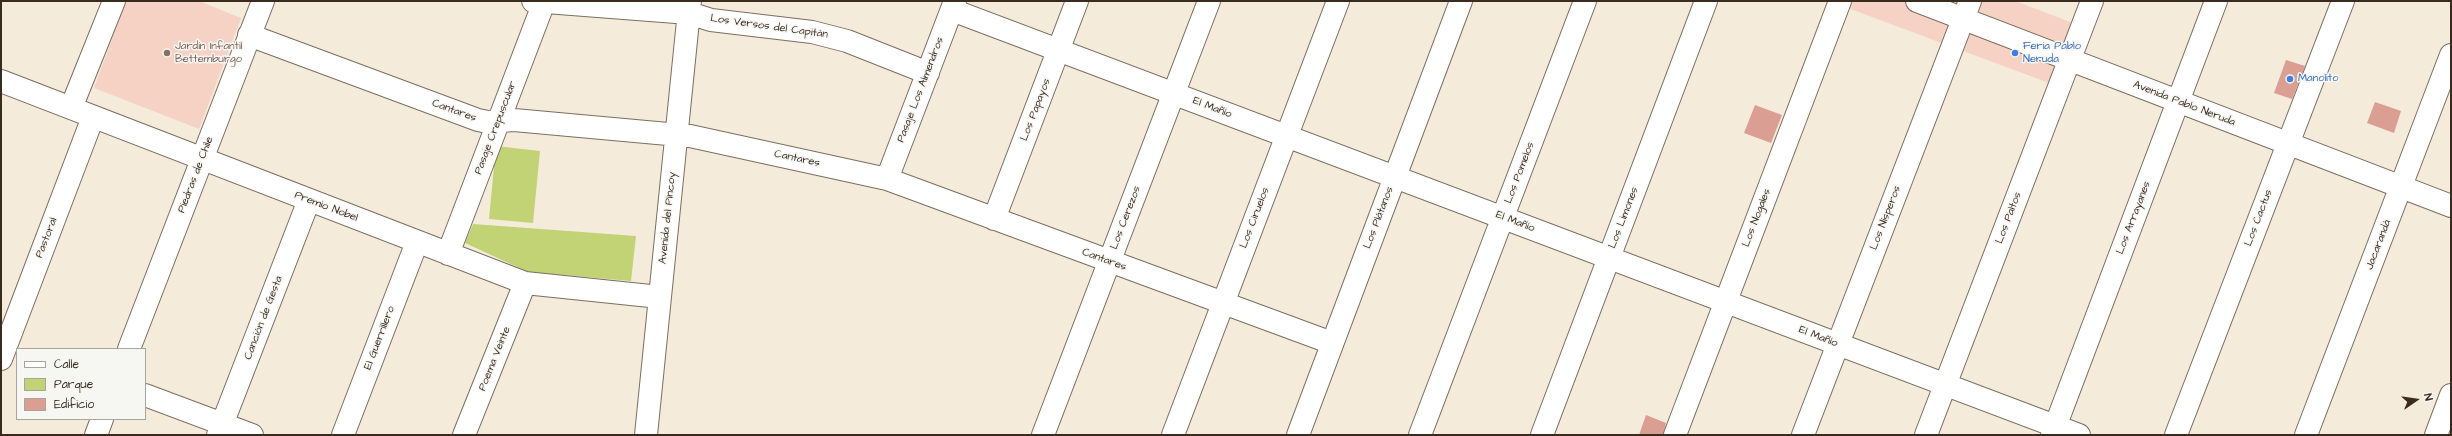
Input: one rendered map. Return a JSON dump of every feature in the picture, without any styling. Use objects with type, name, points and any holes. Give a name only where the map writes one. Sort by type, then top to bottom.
[{"type":"street","points":[[71,108],[114,1]]},
{"type":"street","name":"Piedras de Chile","points":[[129,348],[263,1]]},
{"type":"street","name":"Los Versos del Capitán","points":[[539,1],[689,7],[711,20],[825,34],[928,73]]},
{"type":"street","name":"Pasaje Crepuscular","points":[[448,254],[499,122],[539,1]]},
{"type":"street","name":"Los Papayos","points":[[994,219],[1077,1]]},
{"type":"street","name":"Los Cerezos","points":[[1043,435],[1208,1]]},
{"type":"street","name":"Los Ciruelos","points":[[1173,435],[1338,1]]},
{"type":"street","name":"Los Plátanos","points":[[1298,435],[1461,1]]},
{"type":"street","name":"Los Pomelos","points":[[1420,435],[1585,1]]},
{"type":"street","name":"Los Limones","points":[[1542,435],[1706,1]]},
{"type":"street","name":"Los Nogales","points":[[1676,435],[1840,1]]},
{"type":"street","name":"Avenida Pablo Neruda","points":[[1917,1],[1966,10],[2069,60],[2451,206]]},
{"type":"street","name":"Los Paltos","points":[[1926,435],[2092,1]]},
{"type":"street","name":"Los Arrayanes","points":[[2054,431],[2216,1]]},
{"type":"street","name":"Los Cactus","points":[[2176,435],[2343,1]]},
{"type":"street","name":"El Mañío","points":[[953,5],[1058,50],[1838,344],[1945,385],[2054,431],[2079,435]]},
{"type":"street","name":"Pasaje Los Almendros","points":[[887,179],[953,5]]},
{"type":"street","name":"Avenida del Pincoy","points":[[646,435],[689,7]]},
{"type":"street","name":"Los Nísperos","points":[[1803,435],[1966,10]]},
{"type":"street","name":"Cantares","points":[[249,36],[478,120],[499,122],[514,120],[690,136],[887,179],[1332,343]]},
{"type":"street","name":"Jacarandá","points":[[2306,435],[2451,54]]},
{"type":"street","name":"Premio Nobel","points":[[1,82],[525,283],[660,297]]},
{"type":"street","name":"Pastoral","points":[[8,348],[94,117]]},
{"type":"street","name":"Canción de Gesta","points":[[221,429],[309,200]]},
{"type":"street","name":"El Guerrillero","points":[[343,435],[417,242]]},
{"type":"street","name":"Poema Veinte","points":[[464,435],[525,283]]},
{"type":"street","points":[[146,394],[221,429],[252,435]]},
{"type":"street","points":[[2436,435],[2451,395]]},
{"type":"street","points":[[96,435],[102,420]]},
{"type":"shaded area","name":"Jardín Infantil Bettemburgo","points":[[126,1],[199,1],[241,18],[199,129],[94,88]]},
{"type":"shaded area","name":"Feria Pablo Neruda","points":[[1829,1],[2015,1],[2073,23],[2049,83]]},
{"type":"green space","points":[[496,146],[540,151],[533,223],[489,219]]},
{"type":"green space","points":[[473,224],[636,236],[631,281],[528,272],[465,243]]},
{"type":"building","name":"Manolito","points":[[2286,60],[2305,66],[2292,99],[2274,93]]},
{"type":"building","points":[[2375,102],[2401,111],[2394,133],[2367,123]]},
{"type":"building","points":[[1755,105],[1782,115],[1771,143],[1744,133]]},
{"type":"building","points":[[1646,415],[1666,423],[1663,435],[1639,435]]},
{"type":"place","name":"Jardín Infantil Bettemburgo","points":[[167,53]]},
{"type":"place","name":"Feria Pablo Neruda","points":[[2015,53]]},
{"type":"place","name":"Manolito","points":[[2290,79]]}]
